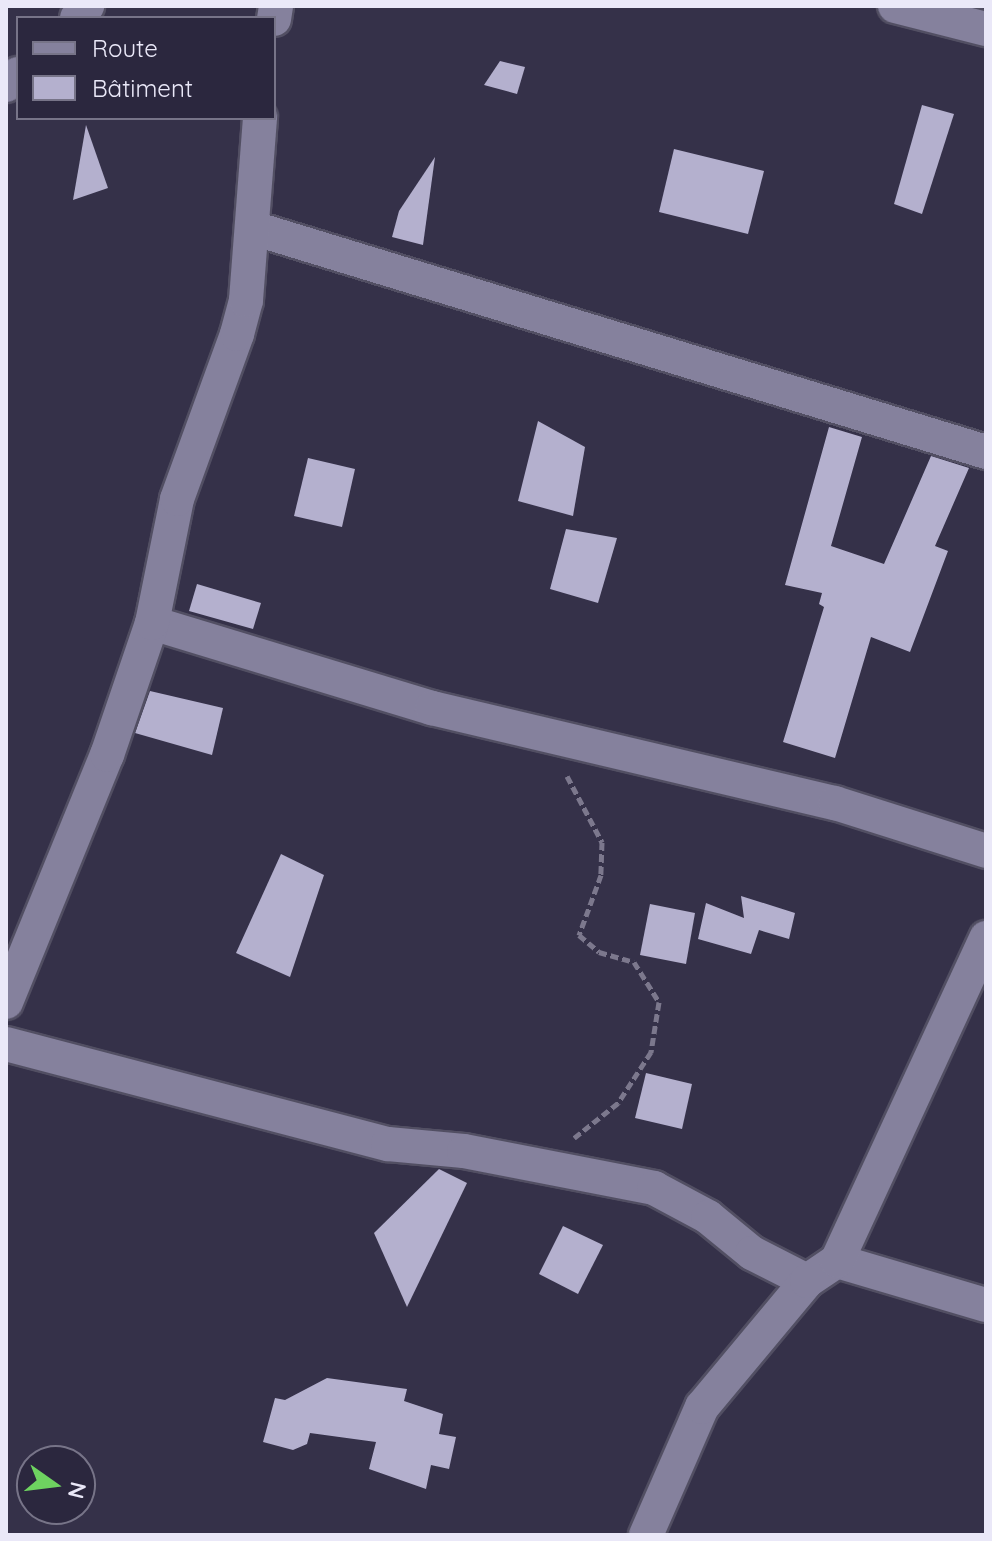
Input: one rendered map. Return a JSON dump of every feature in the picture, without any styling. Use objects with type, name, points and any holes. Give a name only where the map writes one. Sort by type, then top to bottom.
[{"type":"street","points":[[895,6],[986,29]]},
{"type":"street","points":[[6,1002],[67,858],[152,623],[177,499],[237,334],[253,228],[260,120]]},
{"type":"street","points":[[253,228],[986,452]]},
{"type":"street","points":[[152,623],[432,708],[835,803],[986,851]]},
{"type":"street","points":[[646,1535],[702,1407],[807,1281],[837,1261],[986,938]]},
{"type":"street","points":[[6,1044],[388,1144],[518,1162],[654,1188],[708,1217],[752,1253],[807,1281]]},
{"type":"street","points":[[837,1261],[986,1305]]},
{"type":"path","points":[[518,1162],[577,1136],[618,1103],[651,1052],[659,1002],[634,962],[599,952],[579,935],[601,875],[602,842],[564,769]]},
{"type":"building","points":[[500,61],[525,67],[517,94],[484,85]]},
{"type":"building","points":[[922,105],[954,114],[922,214],[894,204]]},
{"type":"building","points":[[86,125],[108,188],[73,200]]},
{"type":"building","points":[[674,149],[764,171],[748,234],[659,212]]},
{"type":"building","points":[[435,157],[423,245],[392,237],[399,211]]},
{"type":"building","points":[[538,421],[585,447],[573,516],[518,501]]},
{"type":"building","points":[[829,427],[862,437],[831,546],[884,564],[931,456],[969,468],[935,546],[948,551],[910,652],[871,637],[835,758],[783,742],[824,607],[819,604],[822,593],[785,585]]},
{"type":"building","points":[[308,458],[355,469],[342,527],[294,516]]},
{"type":"building","points":[[566,529],[617,538],[598,603],[550,589]]},
{"type":"building","points":[[197,584],[261,603],[253,629],[189,611]]},
{"type":"building","points":[[150,691],[223,708],[212,755],[135,733]]},
{"type":"building","points":[[281,854],[324,875],[290,977],[236,953]]},
{"type":"building","points":[[741,896],[795,913],[789,939],[759,930],[751,954],[698,939],[706,903],[744,918]]},
{"type":"building","points":[[650,904],[695,913],[686,964],[640,955]]},
{"type":"building","points":[[646,1073],[692,1084],[682,1129],[635,1118]]},
{"type":"building","points":[[439,1169],[467,1183],[407,1307],[374,1233]]},
{"type":"building","points":[[563,1226],[603,1245],[578,1294],[539,1274]]},
{"type":"building","points":[[327,1378],[407,1389],[404,1401],[443,1414],[439,1434],[456,1437],[449,1469],[431,1465],[426,1489],[369,1469],[376,1442],[310,1433],[307,1444],[293,1450],[263,1442],[275,1398],[285,1400]]}]
